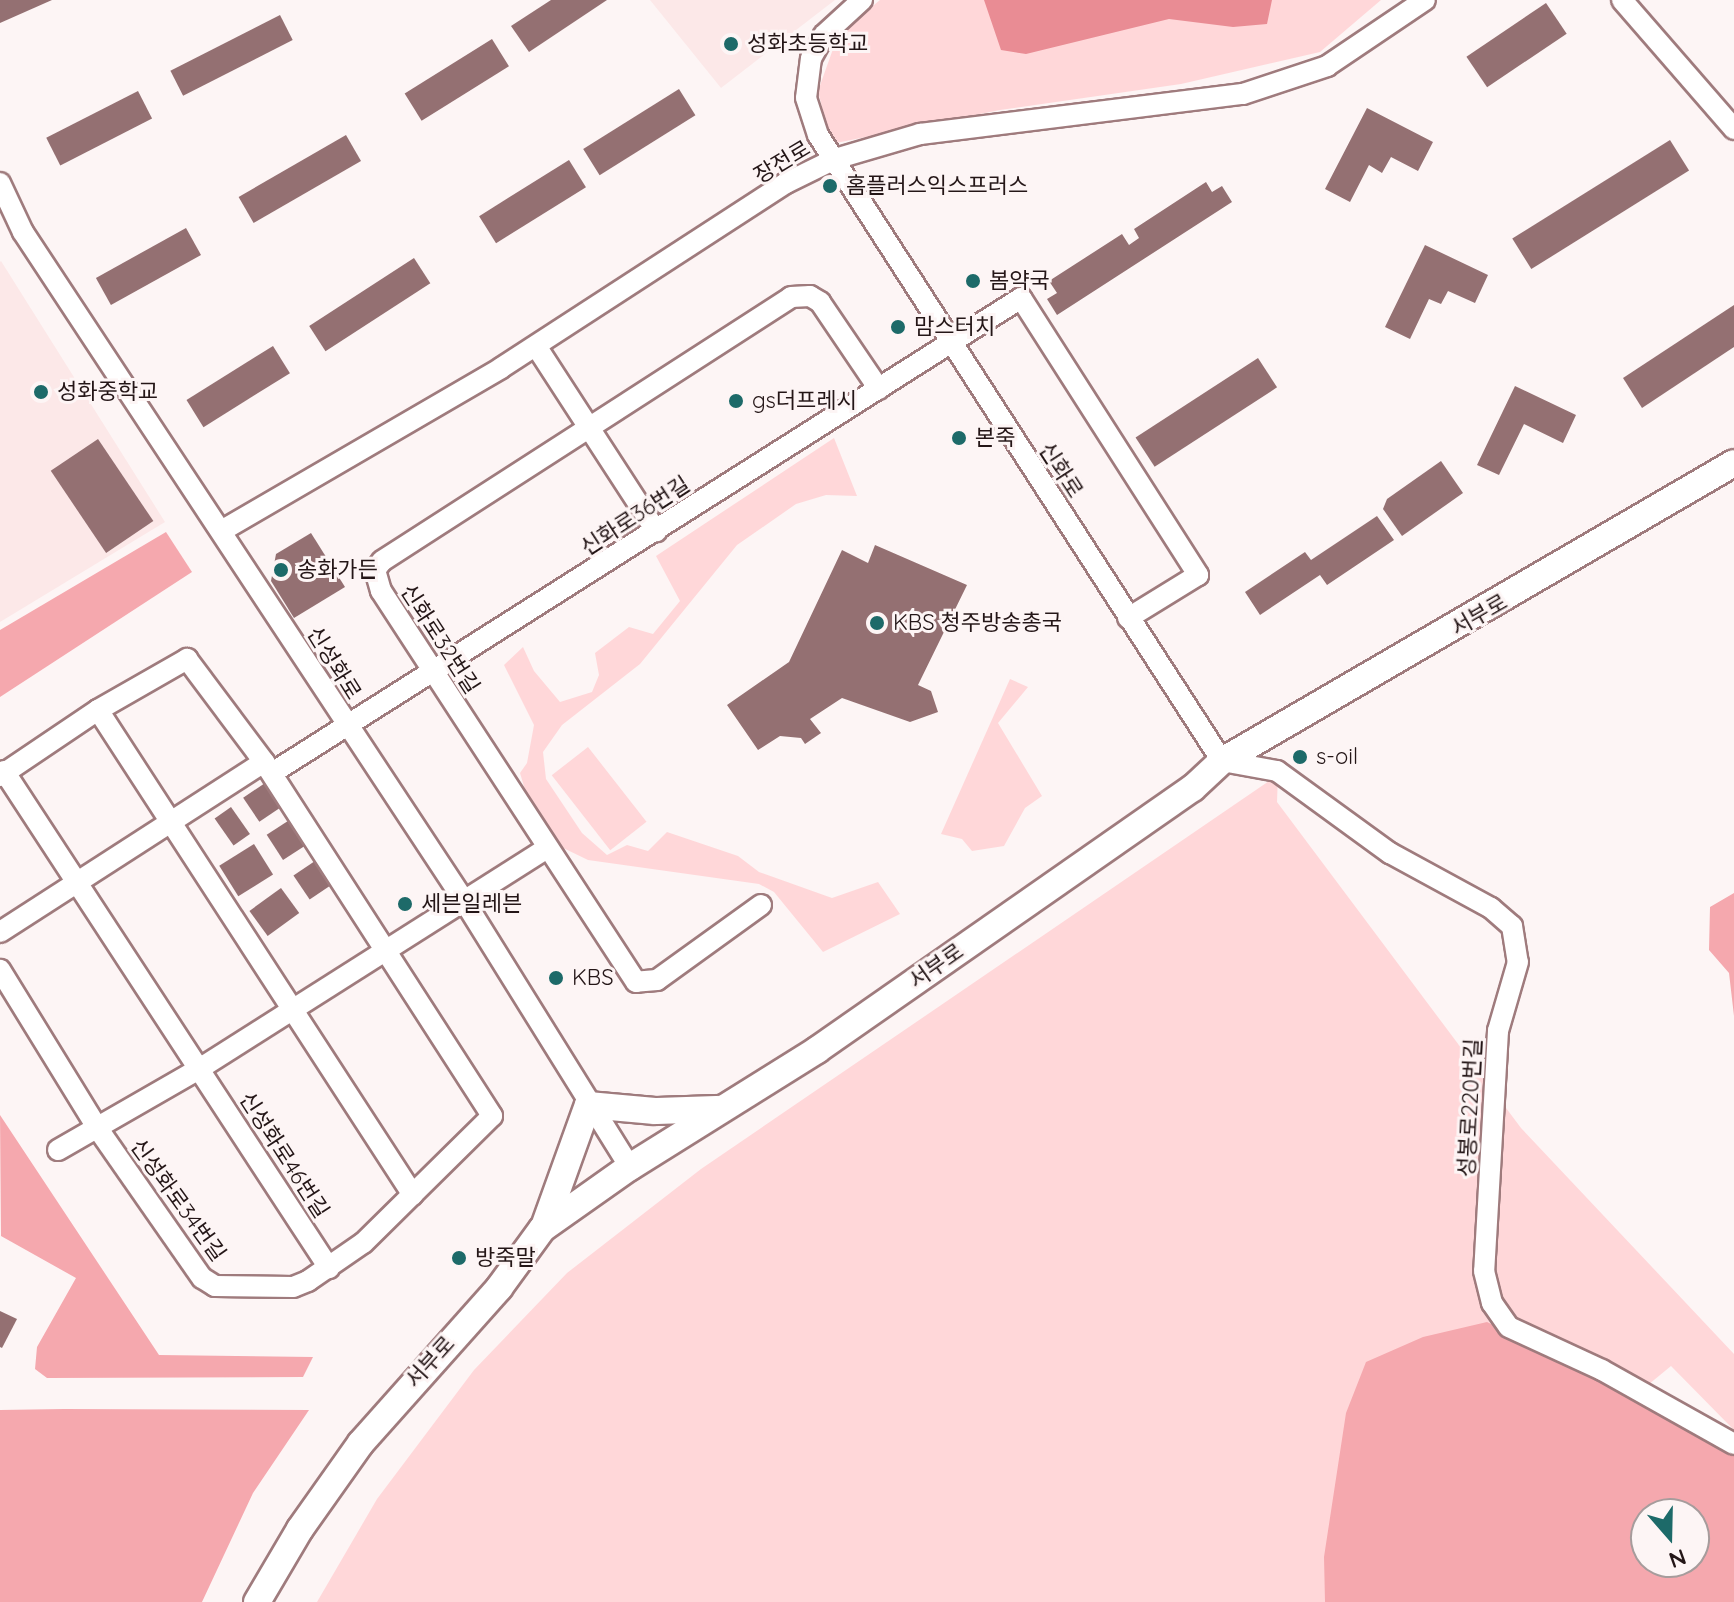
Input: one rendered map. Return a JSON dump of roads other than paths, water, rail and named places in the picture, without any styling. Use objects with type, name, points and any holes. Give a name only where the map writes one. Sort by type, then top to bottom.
[{"type":"main road","name":"서부로","points":[[257,1602],[300,1529],[361,1443],[499,1288],[542,1229],[718,1109],[817,1050],[1193,788],[1222,761],[1734,463]]},
{"type":"main road","points":[[542,1229],[588,1105],[655,1111],[718,1109]]},
{"type":"street","name":"신화로","points":[[862,0],[824,35],[806,79],[811,117],[951,343],[1222,761]]},
{"type":"street","name":"장전로","points":[[223,530],[536,346],[786,183],[835,159],[967,126],[1240,95],[1327,66],[1425,0]]},
{"type":"street","points":[[1622,0],[1734,129]]},
{"type":"street","name":"신성화로","points":[[0,183],[23,232],[223,530],[343,723],[463,899],[588,1105],[630,1167]]},
{"type":"street","name":"신화로32번길","points":[[761,905],[657,980],[636,982],[381,591],[375,570],[791,297],[803,295],[820,302],[879,389]]},
{"type":"street","name":"신화로36번길","points":[[0,932],[171,822],[435,674],[1021,298],[1198,575],[1128,618]]},
{"type":"street","points":[[536,346],[656,531]]},
{"type":"street","points":[[79,881],[2,774],[98,710],[187,659],[268,767],[385,949]]},
{"type":"street","points":[[98,710],[413,1195]]},
{"type":"street","name":"성봉로220번길","points":[[1222,761],[1277,771],[1390,853],[1491,908],[1512,926],[1518,962],[1498,1031],[1485,1256],[1492,1303],[1509,1327],[1614,1376],[1734,1444]]},
{"type":"street","points":[[58,1150],[199,1069],[547,848]]},
{"type":"street","name":"신성화로46번길","points":[[79,881],[329,1268]]},
{"type":"street","name":"신성화로34번길","points":[[0,970],[98,1129],[202,1278],[215,1286],[293,1287],[329,1268],[413,1195],[492,1116],[385,949]]},
{"type":"place","name":"성화초등학교","points":[[731,44]]},
{"type":"place","name":"홈플러스익스프러스","points":[[830,186]]},
{"type":"place","name":"봄약국","points":[[973,281]]},
{"type":"place","name":"맘스터치","points":[[898,327]]},
{"type":"place","name":"성화중학교","points":[[41,392]]},
{"type":"place","name":"gs더프레시","points":[[736,401]]},
{"type":"place","name":"본죽","points":[[959,438]]},
{"type":"place","name":"송화가든","points":[[281,570]]},
{"type":"place","name":"KBS 청주방송총국","points":[[877,623]]},
{"type":"place","name":"s-oil","points":[[1300,757]]},
{"type":"place","name":"세븐일레븐","points":[[405,904]]},
{"type":"place","name":"KBS","points":[[556,978]]},
{"type":"place","name":"방죽말","points":[[459,1258]]}]
